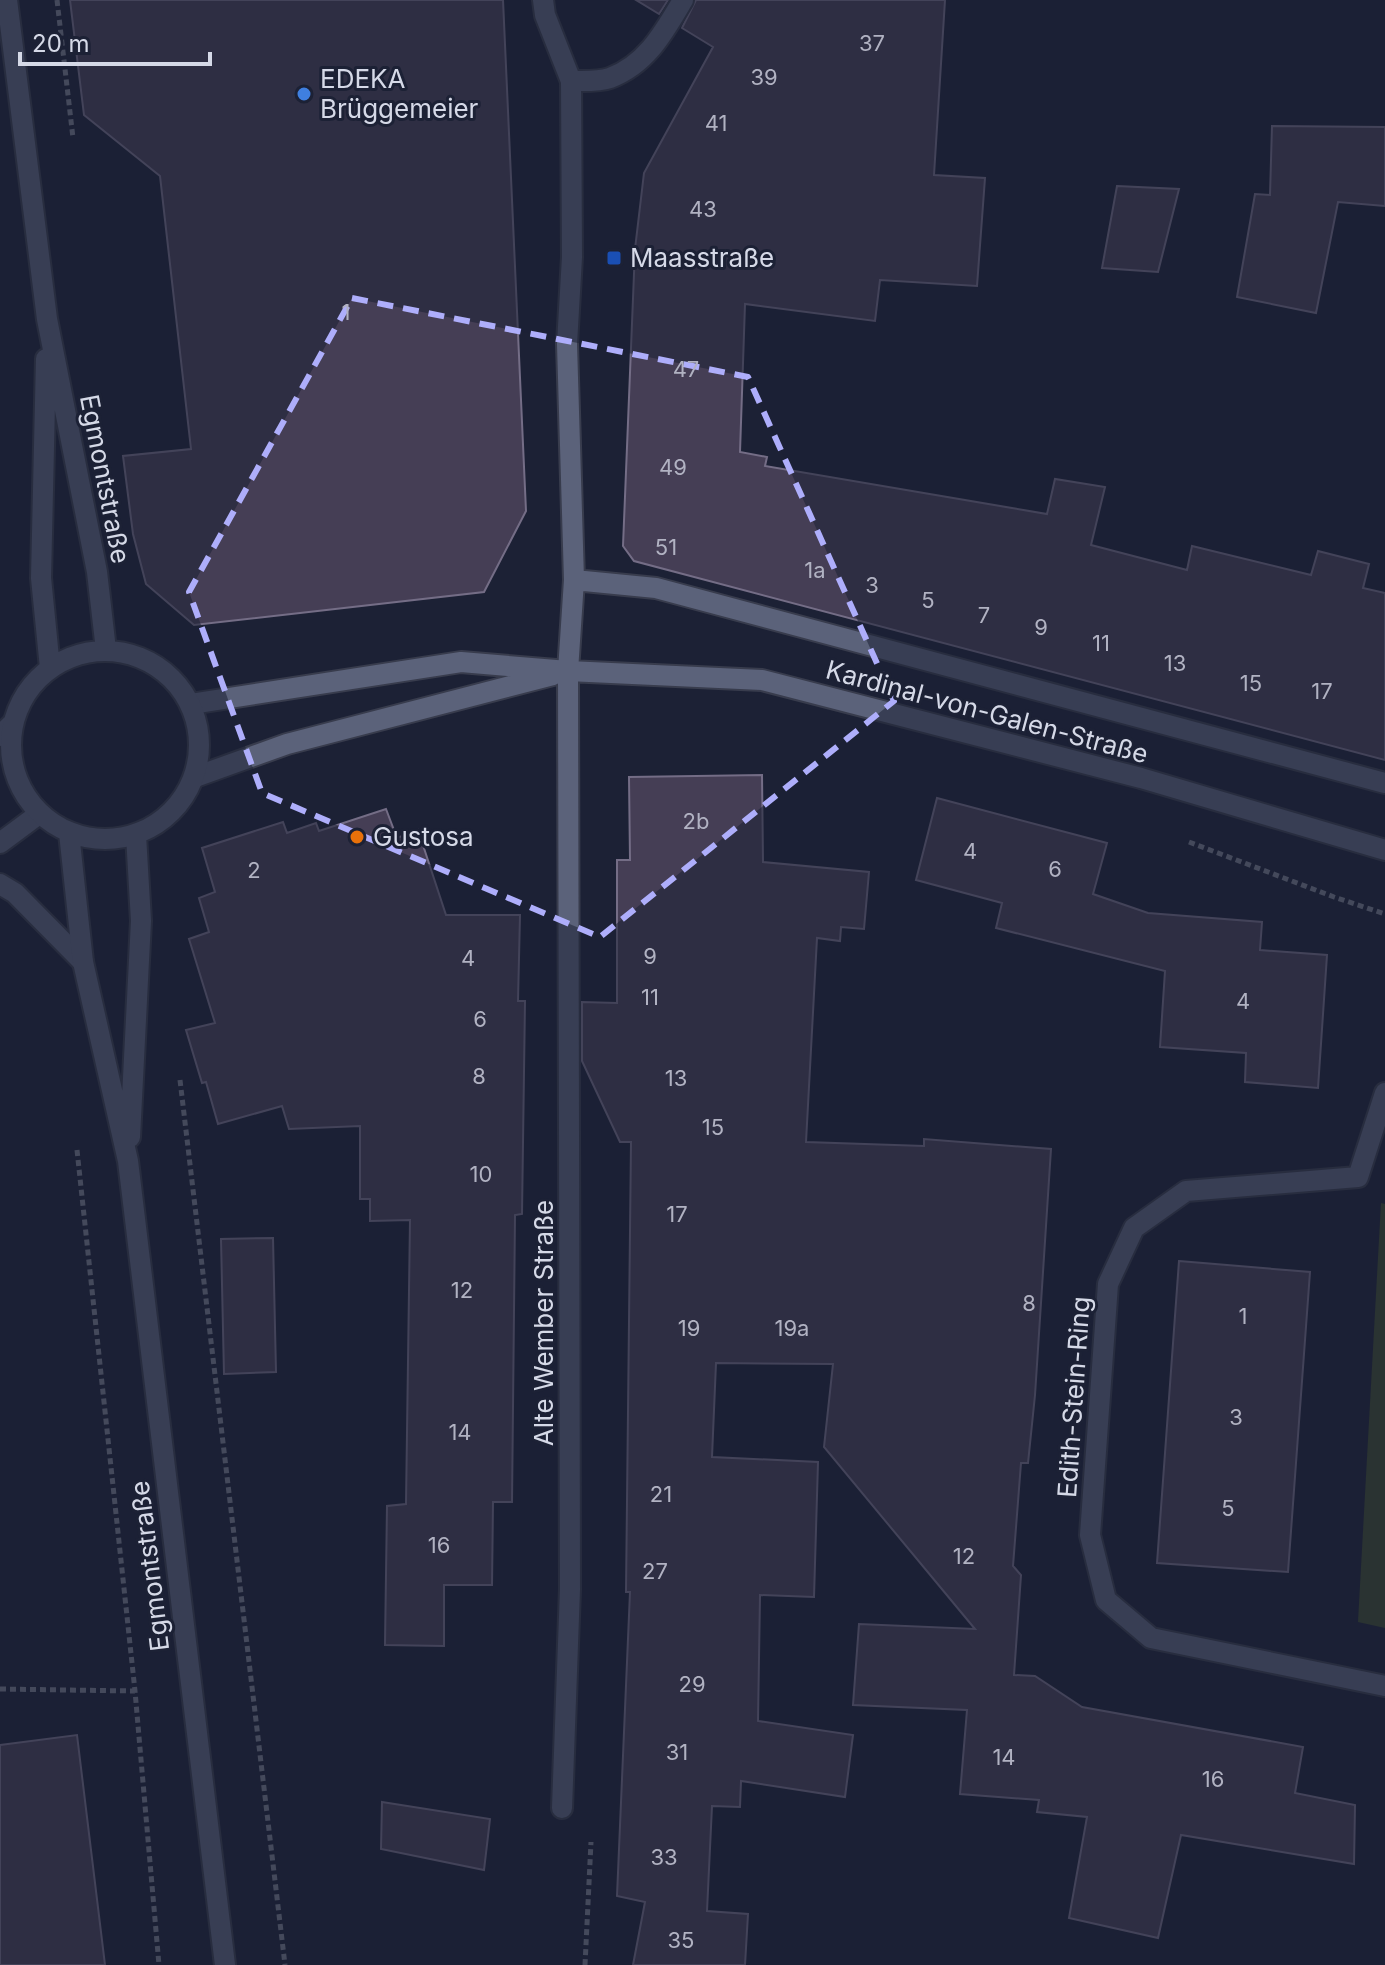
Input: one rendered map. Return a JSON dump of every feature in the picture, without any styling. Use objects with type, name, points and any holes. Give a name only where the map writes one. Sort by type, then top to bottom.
[{"type":"street","name":"Egmontstraße","points":[[7,0],[47,319],[97,572],[106,650]]},
{"type":"street","points":[[543,0],[545,15],[571,81],[572,257],[567,344],[574,580],[568,671]]},
{"type":"street","points":[[571,81],[608,79],[630,67],[655,47],[683,0]]},
{"type":"street","name":"Egmontstraße","points":[[47,319],[41,578],[50,668]]},
{"type":"street","name":"Kardinal-von-Galen-Straße","points":[[574,580],[656,588],[1385,783]]},
{"type":"street","points":[[106,650],[132,654],[156,665],[176,682],[191,704],[200,740],[195,777],[178,805],[154,827],[136,835],[102,841],[69,833],[39,814],[20,788],[6,731],[25,693],[50,668],[76,654],[106,650]]},
{"type":"street","name":"Kardinal-von-Galen-Straße","points":[[191,704],[461,662],[568,671],[762,680],[1141,778],[1385,850]]},
{"type":"street","name":"Kardinal-von-Galen-Straße","points":[[195,777],[287,744],[568,671]]},
{"type":"street","name":"Alte Wember Straße","points":[[562,1808],[570,1589],[568,671]]},
{"type":"street","points":[[0,843],[39,814]]},
{"type":"street","name":"Egmontstraße","points":[[69,833],[83,962],[128,1161],[225,1965]]},
{"type":"street","name":"Egmontstraße","points":[[128,1161],[141,921],[136,835]]},
{"type":"street","points":[[0,884],[15,893],[83,962]]},
{"type":"street","name":"Edith-Stein-Ring","points":[[1385,1093],[1358,1177],[1186,1191],[1134,1228],[1108,1284],[1090,1535],[1106,1600],[1151,1638],[1385,1686]]},
{"type":"path","points":[[1175,836],[1385,914]]},
{"type":"path","points":[[180,1077],[285,1965]]},
{"type":"path","points":[[75,1137],[135,1691],[159,1965]]},
{"type":"path","points":[[0,1689],[135,1691]]},
{"type":"path","points":[[562,1808],[591,1841],[585,1965]]},
{"type":"highlighted area","points":[[352,298],[748,377],[894,701],[600,937],[262,793],[189,592]]},
{"type":"green space","points":[[1381,1203],[1385,1204],[1385,1628],[1358,1622]]},
{"type":"building","points":[[70,0],[503,0],[526,511],[484,592],[194,625],[146,584],[133,534],[123,456],[191,449],[160,176],[84,115]]},
{"type":"building","points":[[636,0],[668,0],[659,14]]},
{"type":"building","points":[[696,0],[945,0],[934,175],[985,178],[977,286],[880,280],[875,321],[745,304],[740,452],[767,457],[765,466],[1047,514],[1055,479],[1105,487],[1091,545],[1187,570],[1192,546],[1311,575],[1318,551],[1369,564],[1363,588],[1385,593],[1385,760],[634,561],[623,546],[635,249],[644,173],[713,47],[682,28]]},
{"type":"building","points":[[1272,126],[1385,127],[1385,206],[1338,202],[1316,313],[1237,297],[1255,194],[1270,195]]},
{"type":"building","points":[[1117,186],[1179,189],[1158,272],[1102,268]]},
{"type":"building","points":[[762,775],[763,862],[869,872],[864,929],[841,927],[840,941],[817,938],[806,1142],[924,1146],[924,1139],[1051,1149],[1035,1395],[1028,1463],[1021,1463],[1013,1566],[1021,1575],[1014,1675],[1035,1676],[1082,1707],[1303,1747],[1295,1793],[1355,1805],[1354,1864],[1181,1835],[1158,1938],[1069,1918],[1087,1817],[1037,1812],[1039,1800],[960,1794],[967,1710],[853,1705],[859,1624],[975,1629],[824,1447],[833,1364],[716,1363],[712,1457],[818,1462],[814,1597],[760,1595],[758,1721],[853,1735],[845,1797],[741,1781],[740,1807],[712,1806],[707,1911],[748,1914],[745,1965],[633,1965],[645,1902],[617,1896],[630,1592],[626,1592],[631,1142],[620,1142],[582,1061],[582,1002],[617,1003],[617,860],[630,860],[629,777]]},
{"type":"building","points":[[937,798],[1107,843],[1093,894],[1148,913],[1262,922],[1260,950],[1327,955],[1318,1088],[1245,1082],[1246,1053],[1160,1047],[1165,971],[996,928],[1002,903],[916,880]]},
{"type":"building","points":[[386,809],[397,838],[418,830],[446,915],[520,915],[518,1001],[525,1001],[522,1214],[515,1215],[512,1502],[493,1502],[492,1585],[444,1585],[444,1646],[385,1645],[387,1506],[406,1504],[410,1220],[370,1221],[370,1199],[360,1199],[360,1126],[289,1129],[282,1106],[218,1124],[186,1030],[215,1023],[189,939],[209,932],[199,898],[215,892],[202,848],[283,822],[287,833],[316,823],[319,831]]},
{"type":"building","points":[[273,1238],[276,1372],[224,1374],[221,1239]]},
{"type":"building","points":[[1179,1261],[1310,1272],[1288,1572],[1157,1563]]},
{"type":"building","points":[[77,1735],[105,1965],[0,1965],[0,1745]]},
{"type":"building","points":[[382,1802],[490,1819],[484,1870],[381,1849]]},
{"type":"place","name":"EDEKA Brüggemeier","points":[[304,94]]},
{"type":"place","name":"Maasstraße","points":[[614,258]]},
{"type":"place","name":"Gustosa","points":[[357,837]]}]
